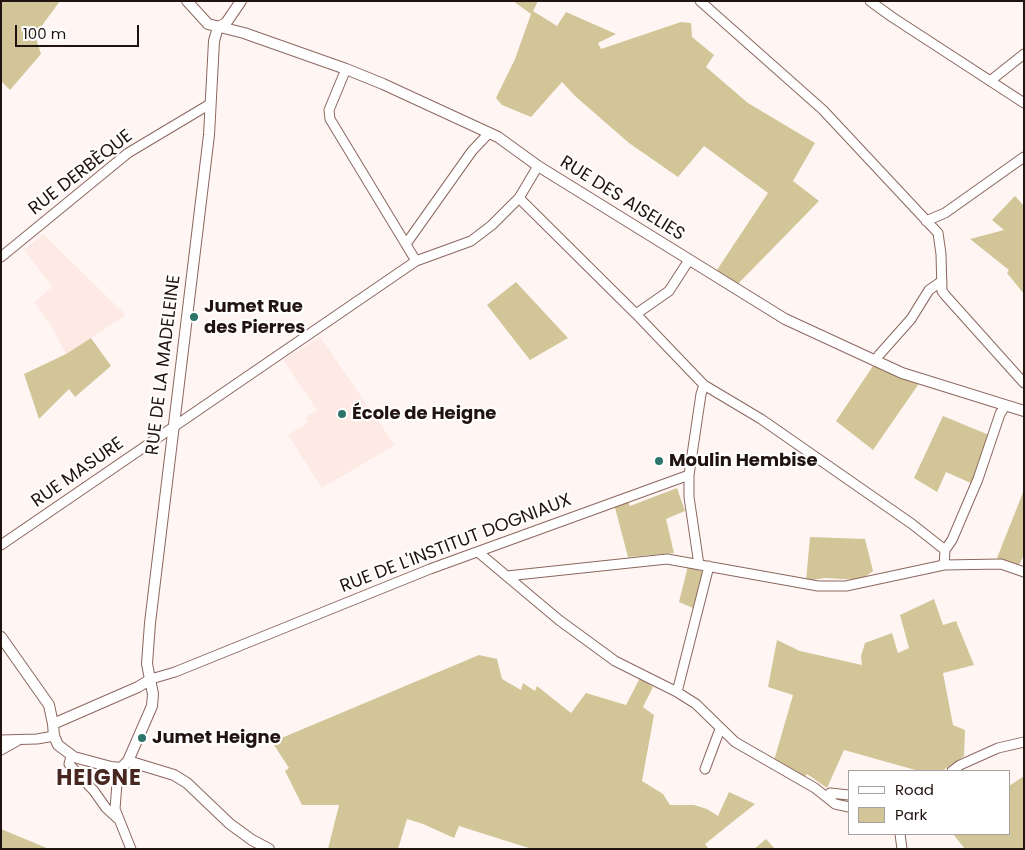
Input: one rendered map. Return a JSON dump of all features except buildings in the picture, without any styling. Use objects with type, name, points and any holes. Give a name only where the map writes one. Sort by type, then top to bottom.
[{"type":"street","points":[[187,1],[208,24],[218,27],[226,23],[241,1]]},
{"type":"street","points":[[700,1],[823,110],[938,233],[941,254],[942,291],[950,303],[1024,383]]},
{"type":"street","points":[[870,1],[1024,103]]},
{"type":"street","name":"RUE DES AISELIES","points":[[218,27],[244,32],[346,69],[489,133],[505,141],[538,166],[785,319],[902,373],[1024,412]]},
{"type":"street","name":"RUE DE LA MADELEINE","points":[[125,764],[152,706],[153,694],[147,664],[150,623],[209,135],[214,41],[218,27]]},
{"type":"street","points":[[990,82],[1024,54]]},
{"type":"street","points":[[346,69],[329,110],[330,119],[416,261]]},
{"type":"street","name":"RUE DERBÈQUE","points":[[1,257],[128,153],[210,104]]},
{"type":"street","points":[[406,244],[472,151],[489,133]]},
{"type":"street","points":[[926,222],[945,213],[1024,157]]},
{"type":"street","name":"RUE MASURE","points":[[1,545],[416,261],[471,241],[492,225],[519,198],[538,166]]},
{"type":"street","points":[[519,198],[636,314],[704,385],[761,419],[945,550]]},
{"type":"street","points":[[636,314],[669,291],[689,260]]},
{"type":"street","points":[[875,361],[878,355],[911,319],[929,290],[942,281]]},
{"type":"street","points":[[677,692],[704,565],[689,497],[689,474],[704,385]]},
{"type":"street","points":[[944,565],[945,550],[952,540],[978,479],[1000,414],[1006,406]]},
{"type":"street","name":"RUE DE L'INSTITUT DOGNIAUX","points":[[151,679],[175,672],[430,569],[689,474]]},
{"type":"street","points":[[478,552],[559,620],[612,659],[677,692],[696,704],[735,742],[815,788],[835,804],[848,807]]},
{"type":"street","points":[[507,576],[667,560],[818,586],[846,586],[944,565],[1001,564],[1024,572]]},
{"type":"street","points":[[1,637],[49,706],[54,736],[58,745],[71,756],[111,767],[125,764],[174,775],[188,783],[230,824],[252,840],[269,849]]},
{"type":"street","points":[[53,724],[138,687],[151,679]]},
{"type":"street","points":[[138,687],[150,696],[152,706]]},
{"type":"street","points":[[705,769],[720,729]]},
{"type":"street","points":[[1,740],[54,736]]},
{"type":"street","points":[[1,750],[20,740]]},
{"type":"street","points":[[953,770],[960,765],[998,748],[1024,742]]},
{"type":"street","points":[[71,756],[69,764],[119,821]]},
{"type":"street","points":[[125,764],[117,783],[115,809],[131,849]]},
{"type":"street","points":[[827,797],[830,793],[848,795]]},
{"type":"street","points":[[900,835],[902,849]]},
{"type":"shaded area","points":[[43,234],[126,315],[66,354],[51,326],[34,302],[52,287],[24,250]]},
{"type":"shaded area","name":"École de Heigne","points":[[320,337],[395,445],[322,488],[288,435],[308,422],[305,418],[317,410],[283,360]]},
{"type":"green space","points":[[1,1],[60,1],[35,35],[41,54],[10,90],[1,81]]},
{"type":"green space","points":[[513,1],[538,1],[533,11],[557,26],[566,12],[616,34],[598,43],[601,49],[681,22],[691,23],[692,37],[714,55],[706,67],[748,103],[815,143],[793,181],[819,201],[734,288],[713,276],[768,193],[704,146],[678,177],[629,143],[575,96],[562,82],[531,117],[502,105],[496,98],[515,59],[531,14]]},
{"type":"green space","points":[[1015,196],[1024,206],[1024,294],[1007,273],[1009,270],[970,239],[1004,230],[992,220]]},
{"type":"green space","points":[[516,282],[568,338],[530,360],[487,305]]},
{"type":"green space","points":[[91,338],[111,366],[75,397],[69,389],[39,419],[24,374],[66,354]]},
{"type":"green space","points":[[873,366],[920,382],[873,450],[836,421]]},
{"type":"green space","points":[[943,416],[989,435],[973,484],[946,472],[937,492],[914,478]]},
{"type":"green space","points":[[677,488],[685,511],[666,519],[674,553],[628,557],[614,504],[628,501],[630,506]]},
{"type":"green space","points":[[1024,490],[1024,555],[1017,569],[997,558]]},
{"type":"green space","points":[[810,537],[865,539],[873,571],[861,580],[825,578],[806,581]]},
{"type":"green space","points":[[688,566],[704,572],[693,608],[679,602]]},
{"type":"green space","points":[[934,599],[943,625],[956,621],[974,665],[943,673],[953,725],[965,730],[964,756],[943,770],[915,770],[844,750],[827,788],[807,774],[802,781],[773,764],[793,695],[768,687],[777,640],[800,651],[862,665],[861,656],[865,643],[892,633],[898,653],[909,648],[900,615]]},
{"type":"green space","points":[[479,655],[497,659],[502,679],[521,690],[523,683],[535,691],[537,686],[571,713],[586,693],[626,705],[640,678],[653,687],[643,707],[654,715],[642,781],[663,794],[670,805],[694,805],[707,809],[718,816],[729,792],[755,804],[705,844],[709,849],[532,849],[459,826],[454,838],[407,819],[398,849],[328,849],[339,805],[302,805],[285,771],[289,768],[272,742]]},
{"type":"green space","points":[[1024,776],[1024,849],[965,849],[954,835],[1010,835],[1010,785]]},
{"type":"green space","points":[[1,829],[49,849],[1,849]]},
{"type":"green space","points":[[766,839],[775,849],[754,849]]},
{"type":"place","name":"Jumet Rue des Pierres","points":[[194,317]]},
{"type":"place","name":"École de Heigne","points":[[342,414]]},
{"type":"place","name":"Moulin Hembise","points":[[659,461]]},
{"type":"place","name":"Jumet Heigne","points":[[142,738]]},
{"type":"district","name":"HEIGNE","points":[[99,779]]}]
